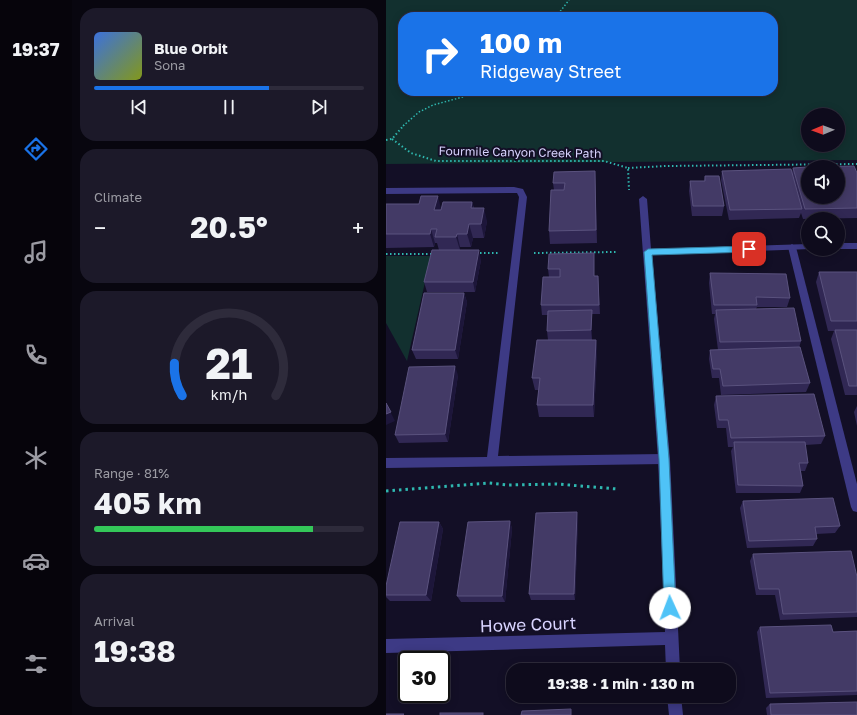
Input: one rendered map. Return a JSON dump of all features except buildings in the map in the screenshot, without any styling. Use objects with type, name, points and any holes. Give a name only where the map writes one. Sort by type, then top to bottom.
[{"type":"street","points":[[386,190],[514,190],[520,191],[523,197],[492,461]]},
{"type":"street","points":[[643,199],[664,459],[673,663]]},
{"type":"street","points":[[845,246],[857,246]]},
{"type":"street","points":[[648,252],[801,247]]},
{"type":"street","points":[[792,248],[857,507]]},
{"type":"street","points":[[386,463],[664,459]]},
{"type":"street","name":"Howe Court","points":[[386,646],[671,638]]},
{"type":"street","points":[[675,703],[676,715]]},
{"type":"path","points":[[560,12],[569,0]]},
{"type":"path","points":[[386,140],[392,139],[402,126],[424,109],[440,102],[465,96]]},
{"type":"path","name":"Fourmile Canyon Creek Path","points":[[392,139],[411,153],[436,161],[604,161],[628,168],[666,166],[857,164]]},
{"type":"path","points":[[628,168],[630,194],[643,199]]},
{"type":"path","points":[[386,491],[490,483],[508,485],[557,484],[617,489]]},
{"type":"green space","points":[[386,0],[857,0],[857,160],[386,164]]},
{"type":"green space","points":[[386,256],[431,256],[407,361],[386,323]]},
{"type":"route","points":[[670,608],[664,459],[648,252],[749,249]]}]
